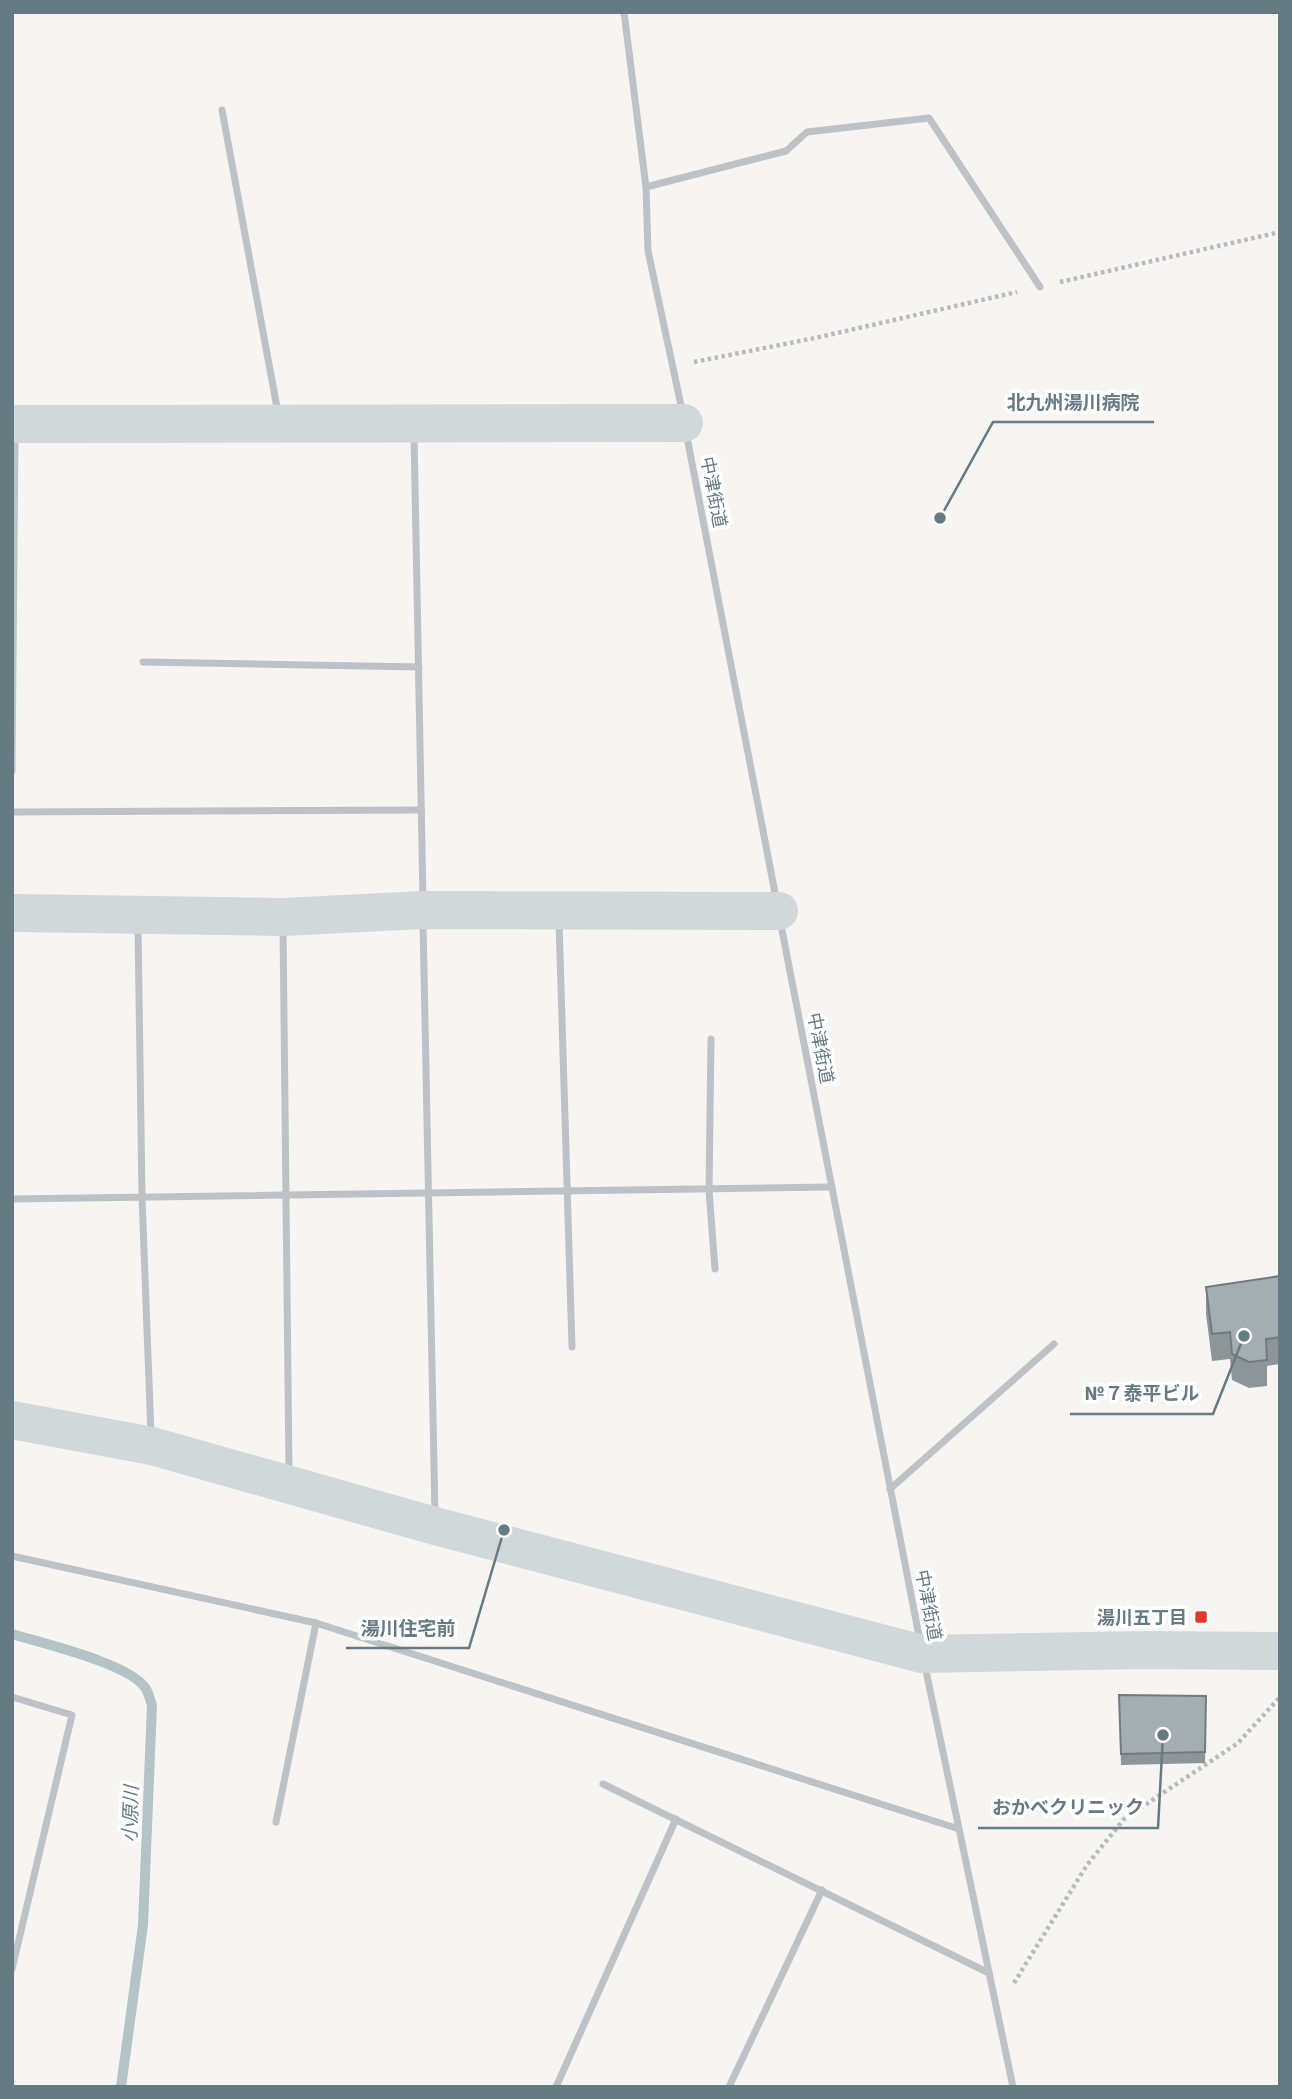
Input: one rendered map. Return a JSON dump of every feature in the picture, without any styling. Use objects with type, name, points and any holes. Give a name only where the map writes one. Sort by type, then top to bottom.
[{"type":"street","name":"中津街道","points":[[624,12],[646,187],[648,251],[673,366],[922,1654],[1013,2087]]},
{"type":"street","points":[[222,110],[280,424]]},
{"type":"street","points":[[646,187],[786,151],[807,132],[929,118],[1040,287]]},
{"type":"street","points":[[414,423],[435,1526]]},
{"type":"street","points":[[12,771],[14,424],[684,423]]},
{"type":"street","points":[[143,662],[419,667]]},
{"type":"street","points":[[12,812],[421,810]]},
{"type":"street","points":[[12,913],[283,917],[423,910],[779,911]]},
{"type":"street","points":[[558,911],[572,1347]]},
{"type":"street","points":[[137,915],[142,1197],[152,1446]]},
{"type":"street","points":[[283,917],[289,1486]]},
{"type":"street","points":[[711,1039],[709,1190],[715,1269]]},
{"type":"street","points":[[12,1199],[832,1186]]},
{"type":"street","points":[[890,1489],[1054,1344]]},
{"type":"street","points":[[12,1420],[152,1446],[435,1526],[922,1654],[1145,1650],[1280,1651]]},
{"type":"street","points":[[12,1556],[316,1623],[959,1829]]},
{"type":"street","points":[[276,1822],[316,1623]]},
{"type":"street","points":[[12,1697],[72,1715],[12,1969]]},
{"type":"street","points":[[603,1784],[989,1973]]},
{"type":"street","points":[[556,2087],[676,1819]]},
{"type":"street","points":[[729,2087],[822,1890]]},
{"type":"path","points":[[673,366],[815,338],[1280,232]]},
{"type":"path","points":[[997,2011],[1087,1865],[1124,1819],[1238,1743],[1280,1697]]},
{"type":"building","points":[[1280,1276],[1280,1337],[1266,1339],[1267,1360],[1249,1362],[1232,1354],[1230,1332],[1212,1334],[1206,1287]]},
{"type":"building","points":[[1119,1695],[1206,1696],[1205,1752],[1121,1754]]},
{"type":"waterway","name":"小原川","points":[[12,1634],[85,1656],[123,1671],[146,1689],[152,1705],[143,1925],[121,2087]]},
{"type":"place","name":"北九州湯川病院","points":[[940,518]]},
{"type":"place","name":"№７泰平ビル","points":[[1244,1336]]},
{"type":"place","name":"湯川住宅前","points":[[504,1530]]},
{"type":"place","name":"湯川五丁目","points":[[1201,1617]]},
{"type":"place","name":"おかべクリニック","points":[[1163,1735]]}]
